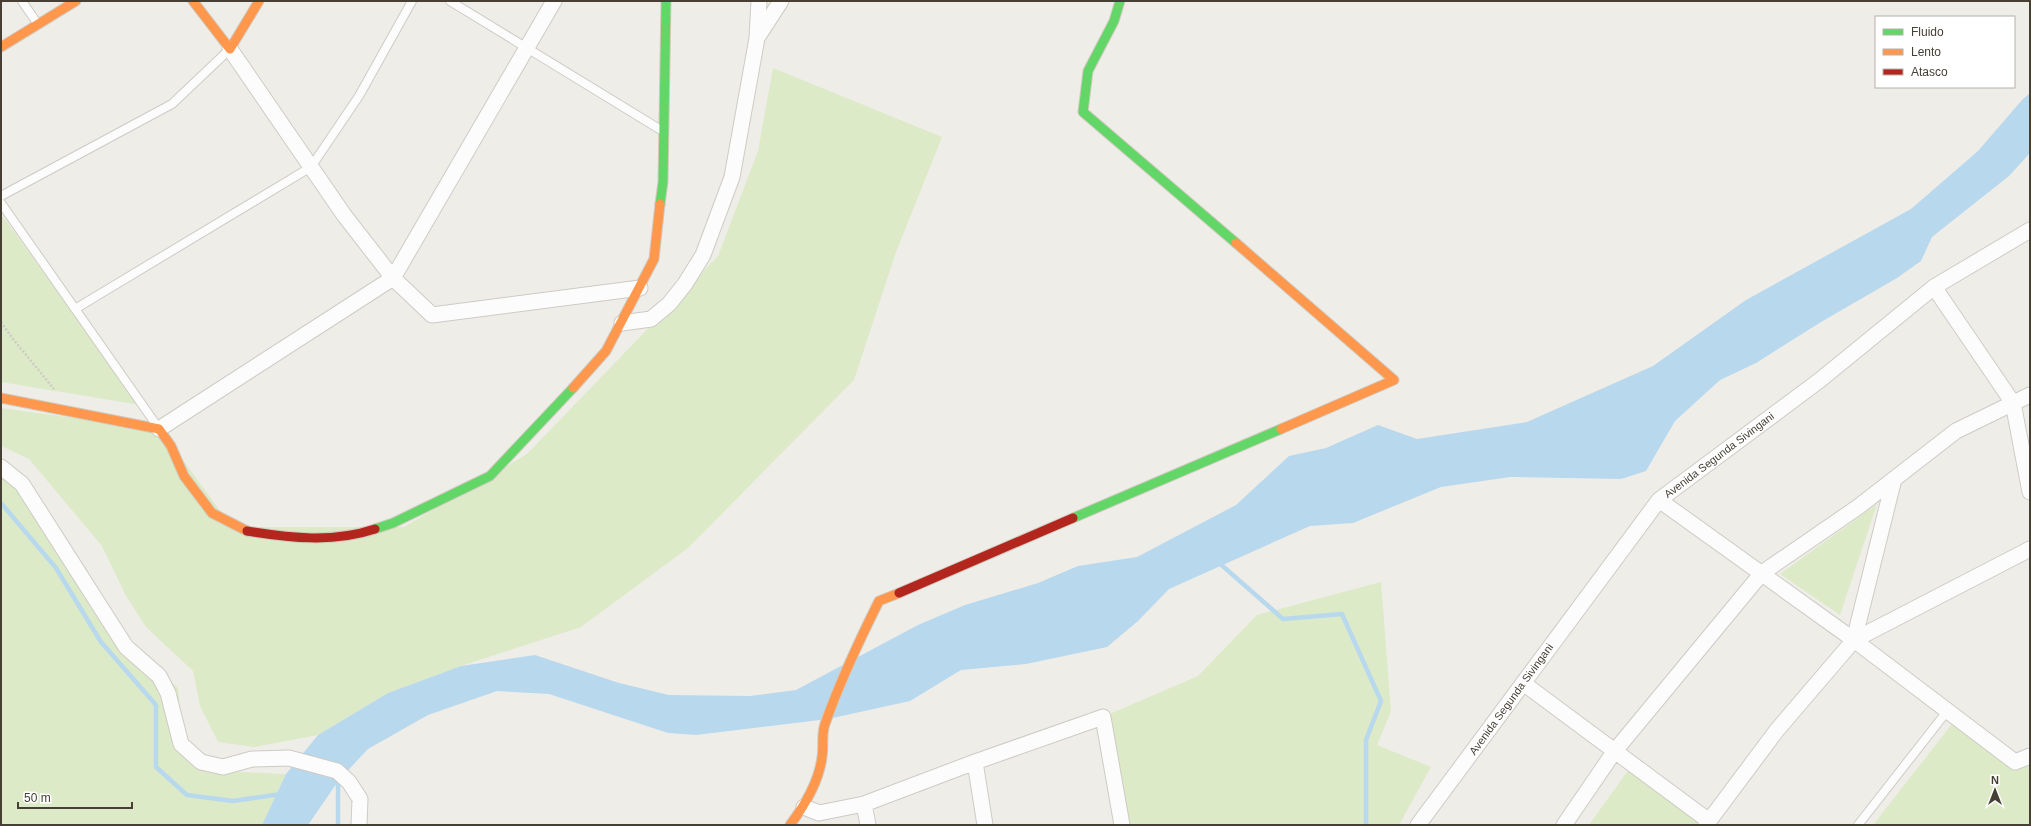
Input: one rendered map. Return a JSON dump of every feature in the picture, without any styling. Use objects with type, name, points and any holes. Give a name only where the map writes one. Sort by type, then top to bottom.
[{"type":"street","points":[[1,47],[76,1]]},
{"type":"street","points":[[193,1],[230,49],[344,215],[393,278],[432,315],[640,288]]},
{"type":"street","points":[[230,49],[259,1]]},
{"type":"street","points":[[159,429],[393,278],[554,1]]},
{"type":"street","points":[[1,398],[159,429],[171,446],[184,476],[212,514],[246,531],[292,538],[352,536],[393,523],[490,476],[578,384],[606,351],[622,323],[654,259],[663,182],[666,1]]},
{"type":"street","points":[[622,323],[651,319],[669,304],[685,284],[703,255],[732,177],[757,38],[759,1]]},
{"type":"street","points":[[757,38],[781,1]]},
{"type":"street","points":[[790,825],[804,807],[816,779],[822,756],[824,726],[862,635],[879,601],[1394,380],[1083,112],[1088,71],[1114,21],[1120,1]]},
{"type":"street","name":"Avenida Segunda Sivingani","points":[[1418,825],[1659,500],[1820,380],[1934,286],[2030,230]]},
{"type":"street","points":[[1934,286],[2013,403],[2030,492]]},
{"type":"street","points":[[1564,825],[1614,752],[1762,572],[1858,507],[1956,431],[2030,395]]},
{"type":"street","points":[[1,467],[22,484],[126,647],[159,676],[168,693],[181,744],[201,762],[222,767],[252,758],[289,758],[337,771],[349,782],[360,799],[360,825]]},
{"type":"street","points":[[1854,640],[1894,479]]},
{"type":"street","points":[[1659,500],[1762,572],[2016,762],[2030,756]]},
{"type":"street","points":[[1523,683],[1707,824],[1777,730],[1854,640],[2030,550]]},
{"type":"street","points":[[804,807],[819,813],[864,804],[975,762],[1103,717],[1122,825]]},
{"type":"street","points":[[975,762],[986,825]]},
{"type":"street","points":[[864,804],[868,825]]},
{"type":"lane","points":[[22,1],[38,24]]},
{"type":"lane","points":[[75,309],[310,167],[359,96],[412,1]]},
{"type":"lane","points":[[450,1],[665,133]]},
{"type":"lane","points":[[1,196],[172,104],[230,49]]},
{"type":"lane","points":[[1,203],[159,429]]},
{"type":"lane","points":[[1858,825],[1948,710]]},
{"type":"path","points":[[1,322],[13,339],[58,393]]},
{"type":"green space","points":[[773,68],[942,137],[896,252],[854,380],[688,548],[581,627],[461,666],[388,693],[318,735],[254,747],[218,742],[200,706],[193,671],[146,627],[125,594],[102,546],[29,459],[1,446],[1,408],[161,430],[232,527],[404,527],[527,454],[718,256],[758,151]]},
{"type":"green space","points":[[1,214],[140,405],[1,382]]},
{"type":"green space","points":[[1,467],[16,476],[87,569],[114,630],[178,688],[183,737],[218,771],[286,774],[262,825],[1,825]]},
{"type":"green space","points":[[1877,504],[1840,615],[1780,574]]},
{"type":"green space","points":[[1381,582],[1391,711],[1377,745],[1431,767],[1399,825],[1128,825],[1105,716],[1198,676],[1257,615]]},
{"type":"green space","points":[[1952,724],[2014,770],[2030,764],[2030,825],[1873,825]]},
{"type":"green space","points":[[1629,769],[1702,822],[1700,825],[1589,825]]},
{"type":"water","points":[[2030,93],[2030,153],[2009,176],[1932,237],[1921,261],[1897,278],[1821,322],[1756,363],[1720,380],[1675,421],[1646,471],[1621,479],[1510,477],[1441,487],[1353,523],[1310,526],[1169,589],[1138,621],[1107,647],[1026,664],[961,670],[910,701],[828,719],[696,735],[668,733],[549,694],[497,691],[428,715],[368,749],[339,780],[308,825],[262,825],[286,774],[318,735],[388,693],[461,666],[535,655],[619,683],[669,695],[750,696],[796,690],[918,625],[965,605],[1038,583],[1078,566],[1137,557],[1236,505],[1289,456],[1326,448],[1378,425],[1417,439],[1527,422],[1653,366],[1746,300],[1911,209],[1978,151],[2022,100]]},
{"type":"waterway","points":[[1,503],[56,568],[101,642],[156,705],[156,767],[187,795],[233,801],[281,794]]},
{"type":"waterway","points":[[1217,561],[1283,619],[1342,614],[1381,701],[1366,740],[1366,825]]},
{"type":"waterway","points":[[338,777],[338,825]]},
{"type":"traffic: fast","points":[[660,204],[663,182],[666,1]]},
{"type":"traffic: fast","points":[[1120,1],[1114,21],[1088,71],[1083,112],[1236,243]]},
{"type":"traffic: fast","points":[[375,529],[393,523],[490,476],[573,388]]},
{"type":"traffic: fast","points":[[1073,518],[1281,429]]},
{"type":"traffic: slow","points":[[1,47],[76,1]]},
{"type":"traffic: slow","points":[[193,1],[230,49],[259,1]]},
{"type":"traffic: slow","points":[[573,388],[606,351],[654,259],[660,204]]},
{"type":"traffic: slow","points":[[1236,243],[1394,380],[1281,429]]},
{"type":"traffic: slow","points":[[1,398],[159,429],[171,446],[184,476],[212,513],[247,531]]},
{"type":"traffic: slow","points":[[790,825],[815,784],[822,757],[823,732],[825,724],[857,646],[879,601],[899,593]]},
{"type":"traffic: jam","points":[[899,593],[1073,518]]},
{"type":"traffic: jam","points":[[247,531],[279,536],[327,538],[375,529]]}]
